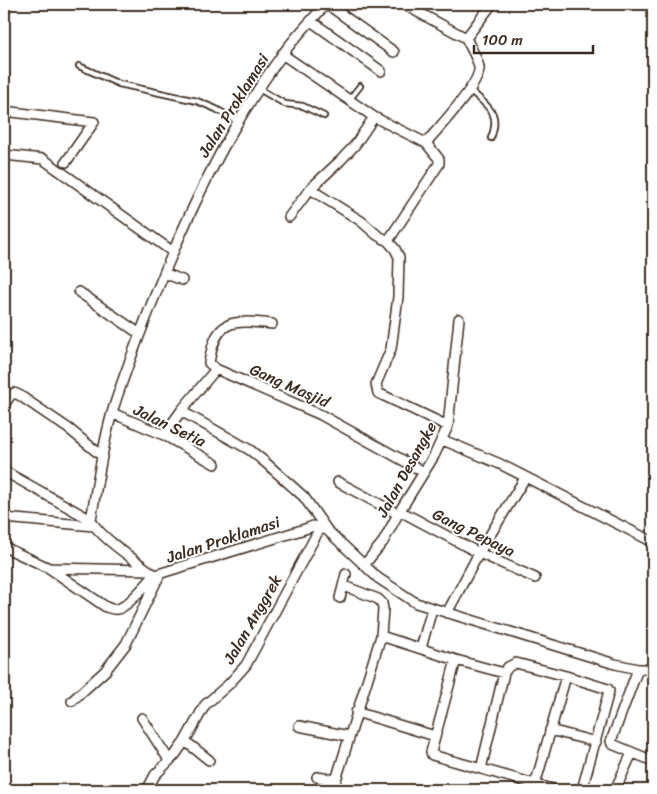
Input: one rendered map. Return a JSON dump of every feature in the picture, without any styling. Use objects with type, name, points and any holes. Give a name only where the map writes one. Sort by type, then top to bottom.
[{"type":"street","name":"Jalan Proklamasi","points":[[324,529],[308,528],[155,573],[92,523],[102,456],[112,414],[140,334],[173,252],[215,160],[237,121],[282,54],[327,4]]},
{"type":"street","points":[[327,4],[394,52]]},
{"type":"street","points":[[403,4],[466,38],[479,66],[479,74],[470,90],[426,143]]},
{"type":"street","points":[[466,38],[492,4]]},
{"type":"street","points":[[311,21],[381,71]]},
{"type":"street","points":[[282,54],[374,117],[426,143],[439,159],[439,164],[388,241]]},
{"type":"street","points":[[4,111],[94,122],[66,162],[64,175]]},
{"type":"street","points":[[289,217],[310,189],[355,145],[374,117]]},
{"type":"street","points":[[4,154],[66,162]]},
{"type":"street","points":[[44,160],[173,252]]},
{"type":"street","points":[[310,189],[362,221],[377,235],[388,241],[395,249],[398,257],[398,297],[391,349],[376,384],[378,393],[448,426]]},
{"type":"street","points":[[164,273],[182,280]]},
{"type":"street","points":[[79,292],[140,334]]},
{"type":"street","name":"Jalan Desangke","points":[[364,565],[382,542],[443,440],[448,426],[458,319]]},
{"type":"street","points":[[164,435],[216,369],[209,363],[212,347],[221,329],[232,323],[272,324]]},
{"type":"street","name":"Gang Masjid","points":[[216,369],[321,415],[424,472]]},
{"type":"street","points":[[4,405],[14,393],[19,395],[69,429],[102,456]]},
{"type":"street","points":[[181,411],[250,450],[266,463],[304,497],[324,529],[378,578],[416,603],[615,664],[638,670],[653,669]]},
{"type":"street","name":"Jalan Setia","points":[[112,414],[164,435],[215,464]]},
{"type":"street","points":[[443,440],[500,464],[653,542]]},
{"type":"street","points":[[4,471],[92,523]]},
{"type":"street","points":[[447,613],[479,552],[525,478]]},
{"type":"street","name":"Gang Pepaya","points":[[338,482],[535,578]]},
{"type":"street","points":[[4,518],[92,523]]},
{"type":"street","name":"Jalan Anggrek","points":[[147,790],[154,774],[185,741],[205,705],[229,684],[246,665],[324,529]]},
{"type":"street","points":[[4,547],[49,568],[106,607],[115,610],[128,603],[155,573]]},
{"type":"street","points":[[49,568],[155,573]]},
{"type":"street","points":[[72,701],[104,671],[126,644],[155,573]]},
{"type":"street","points":[[340,598],[346,574]]},
{"type":"street","points":[[317,777],[336,780],[380,636],[382,603],[376,598],[344,586]]},
{"type":"street","points":[[421,648],[432,609]]},
{"type":"street","points":[[380,636],[504,673]]},
{"type":"street","points":[[456,660],[435,736],[432,755],[556,790]]},
{"type":"street","points":[[481,769],[504,673],[508,667],[516,663],[606,688],[610,692],[583,786],[579,790]]},
{"type":"street","points":[[638,670],[612,741],[614,746],[653,761]]},
{"type":"street","points":[[535,785],[566,676]]},
{"type":"street","points":[[356,712],[435,736]]},
{"type":"street","points":[[142,718],[169,760]]},
{"type":"street","points":[[299,726],[349,736]]},
{"type":"street","points":[[550,730],[596,742]]},
{"type":"street","points":[[185,741],[209,760]]},
{"type":"street","points":[[615,790],[632,753]]},
{"type":"lane","points":[[80,66],[119,84],[197,102],[216,109],[237,121]]},
{"type":"lane","points":[[349,100],[360,86]]},
{"type":"lane","points":[[259,89],[285,104],[303,106],[324,116]]},
{"type":"lane","points":[[470,90],[493,112],[495,127],[491,138]]}]
